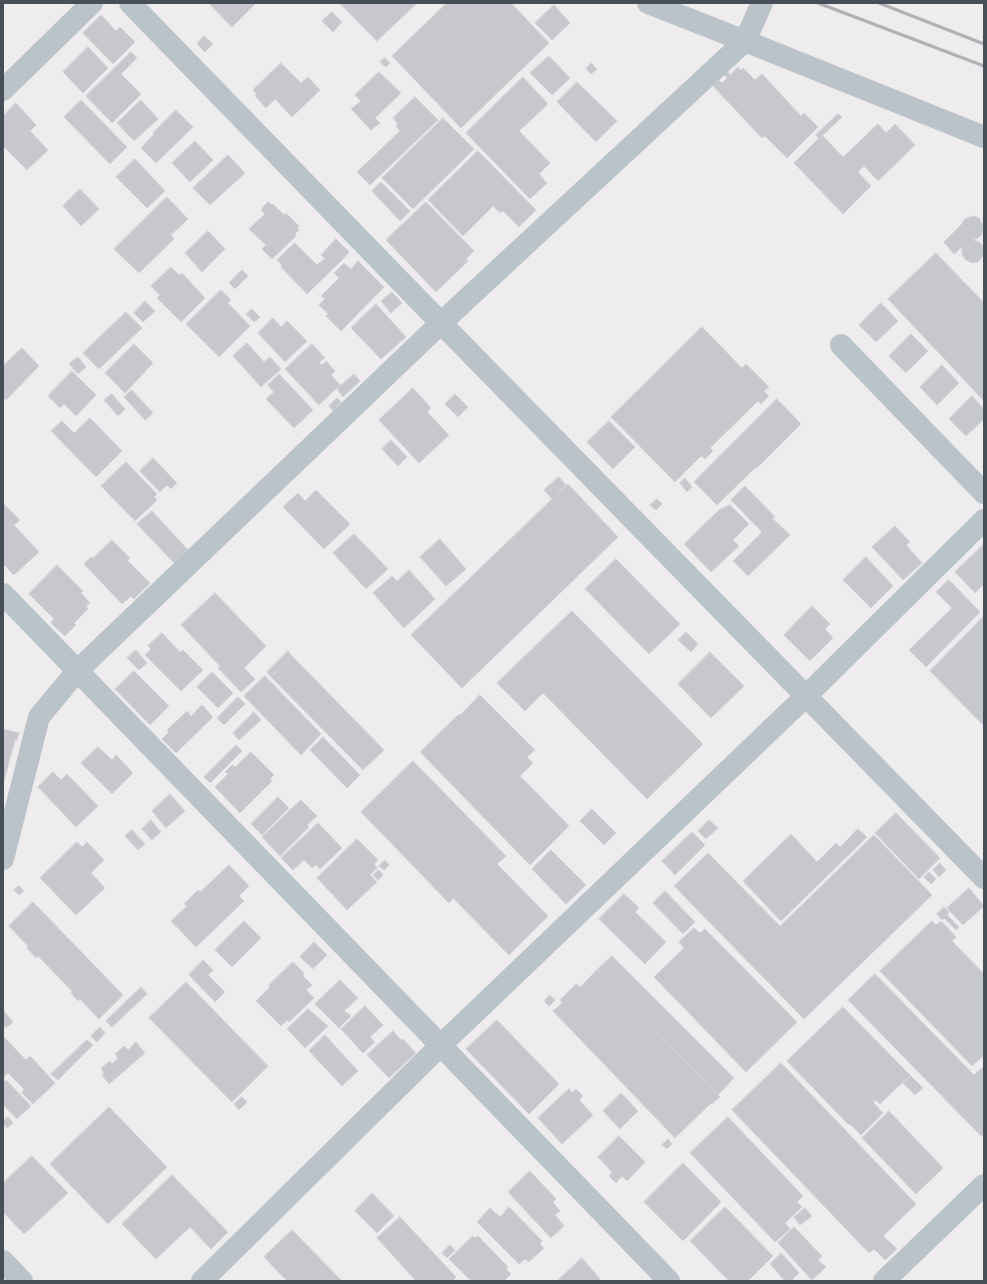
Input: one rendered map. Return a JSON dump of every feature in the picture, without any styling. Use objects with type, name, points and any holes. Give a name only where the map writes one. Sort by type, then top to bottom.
[{"type":"street","points":[[3,90],[92,3]]},
{"type":"street","points":[[130,3],[984,878]]},
{"type":"street","points":[[648,3],[984,137]]},
{"type":"street","points":[[3,859],[39,717],[77,671],[441,323],[745,41],[762,3]]},
{"type":"street","points":[[841,345],[984,493]]},
{"type":"street","points":[[202,1281],[441,1045],[806,696],[984,520]]},
{"type":"street","points":[[3,594],[669,1281]]},
{"type":"street","points":[[884,1281],[984,1185]]},
{"type":"street","points":[[3,1261],[22,1281]]},
{"type":"building","points":[[209,3],[256,3],[232,27]]},
{"type":"building","points":[[340,3],[417,3],[377,41]]},
{"type":"building","points":[[447,3],[511,3],[549,43],[461,128],[392,56]]},
{"type":"building","points":[[554,5],[570,23],[552,40],[535,23]]},
{"type":"building","points":[[332,12],[342,22],[333,32],[322,21]]},
{"type":"building","points":[[101,15],[116,31],[120,27],[135,42],[113,64],[83,33]]},
{"type":"building","points":[[204,36],[213,44],[205,52],[197,44]]},
{"type":"building","points":[[88,47],[108,68],[83,93],[63,72]]},
{"type":"building","points":[[131,52],[137,58],[121,74],[141,94],[112,123],[86,96]]},
{"type":"building","points":[[549,56],[570,78],[552,95],[530,73]]},
{"type":"building","points":[[385,58],[390,63],[386,67],[380,62]]},
{"type":"building","points":[[281,63],[301,83],[308,77],[320,90],[292,117],[275,99],[266,108],[255,96],[257,95],[253,90]]},
{"type":"building","points":[[591,63],[597,69],[591,74],[586,69]]},
{"type":"building","points":[[738,67],[741,71],[743,68],[755,80],[762,74],[801,116],[804,113],[818,127],[787,158],[765,136],[762,138],[713,86],[719,80],[722,83],[727,78],[723,74],[727,71],[730,75]]},
{"type":"building","points":[[379,72],[401,93],[375,118],[380,123],[371,130],[351,109],[361,101],[355,95]]},
{"type":"building","points":[[523,77],[548,104],[519,131],[550,163],[539,174],[547,183],[530,199],[466,133]]},
{"type":"building","points":[[577,82],[617,121],[596,142],[557,102]]},
{"type":"building","points":[[415,97],[438,120],[370,185],[357,172],[400,131],[396,126],[398,124],[393,118]]},
{"type":"building","points":[[81,100],[127,147],[110,164],[64,117]]},
{"type":"building","points":[[141,100],[158,119],[134,141],[117,123]]},
{"type":"building","points":[[16,103],[36,125],[30,131],[48,150],[27,170],[3,146],[3,116]]},
{"type":"building","points":[[176,110],[193,127],[156,163],[141,148],[154,134],[153,133]]},
{"type":"building","points":[[838,114],[842,117],[819,139],[816,135]]},
{"type":"building","points":[[443,118],[474,149],[413,209],[382,178]]},
{"type":"building","points":[[878,124],[886,133],[895,124],[915,145],[878,181],[864,166],[858,172],[871,186],[843,214],[794,163],[822,135],[843,157]]},
{"type":"building","points":[[195,141],[213,160],[190,182],[172,163]]},
{"type":"building","points":[[478,151],[536,210],[519,227],[503,211],[500,213],[493,206],[463,236],[428,200]]},
{"type":"building","points":[[228,155],[245,173],[210,205],[193,188]]},
{"type":"building","points":[[135,159],[165,191],[147,208],[116,177]]},
{"type":"building","points":[[381,182],[410,211],[400,221],[372,191]]},
{"type":"building","points":[[80,189],[99,209],[81,226],[63,206]]},
{"type":"building","points":[[167,197],[188,219],[171,235],[174,239],[139,273],[114,249]]},
{"type":"building","points":[[268,202],[272,205],[273,204],[284,215],[286,213],[299,226],[297,229],[299,230],[295,234],[296,236],[272,259],[262,249],[266,245],[249,229],[265,214],[261,210]]},
{"type":"building","points":[[426,202],[474,251],[466,259],[468,261],[436,292],[386,240]]},
{"type":"building","points":[[974,216],[979,218],[983,225],[982,234],[973,240],[979,242],[983,246],[984,255],[978,262],[972,263],[966,260],[962,255],[962,247],[954,254],[944,242],[965,219]]},
{"type":"building","points":[[208,231],[225,249],[202,272],[185,253]]},
{"type":"building","points":[[336,239],[349,252],[344,258],[330,245]]},
{"type":"building","points":[[295,243],[317,265],[325,258],[321,255],[330,245],[344,258],[307,294],[281,267],[282,265],[277,260]]},
{"type":"building","points":[[936,253],[984,303],[984,401],[888,299]]},
{"type":"building","points":[[358,261],[384,287],[341,331],[326,316],[328,314],[319,305],[325,299],[321,296],[339,278],[334,273],[344,263],[351,269]]},
{"type":"building","points":[[171,267],[179,275],[182,273],[205,298],[181,322],[157,298],[160,295],[151,286]]},
{"type":"building","points":[[242,270],[248,276],[235,289],[229,283]]},
{"type":"building","points":[[221,290],[231,300],[228,303],[250,326],[219,357],[186,324]]},
{"type":"building","points":[[392,292],[402,303],[391,313],[381,301]]},
{"type":"building","points":[[145,301],[155,311],[143,322],[134,313]]},
{"type":"building","points":[[881,303],[898,321],[876,342],[859,325]]},
{"type":"building","points":[[376,304],[406,337],[381,359],[351,328]]},
{"type":"building","points":[[252,309],[260,317],[254,322],[246,314]]},
{"type":"building","points":[[126,312],[142,328],[99,369],[83,353]]},
{"type":"building","points":[[273,318],[281,327],[287,321],[307,341],[285,362],[258,333]]},
{"type":"building","points":[[702,327],[742,368],[746,364],[769,387],[764,391],[769,396],[761,404],[758,401],[710,448],[713,451],[705,459],[701,456],[675,482],[611,417]]},
{"type":"building","points":[[911,334],[928,351],[906,373],[889,356]]},
{"type":"building","points":[[247,343],[264,362],[270,357],[281,369],[261,387],[233,356]]},
{"type":"building","points":[[134,344],[153,363],[125,393],[105,373]]},
{"type":"building","points":[[312,344],[325,358],[319,362],[322,365],[326,361],[335,371],[331,375],[340,385],[319,405],[285,369]]},
{"type":"building","points":[[22,348],[39,366],[6,400],[3,397],[3,366]]},
{"type":"building","points":[[78,357],[86,367],[78,374],[69,364]]},
{"type":"building","points":[[942,365],[959,383],[937,405],[920,387]]},
{"type":"building","points":[[72,371],[96,395],[76,416],[64,404],[60,408],[48,396]]},
{"type":"building","points":[[279,374],[313,410],[294,428],[266,399],[274,392],[268,385]]},
{"type":"building","points":[[354,374],[360,381],[343,397],[337,389]]},
{"type":"building","points":[[413,388],[431,408],[427,412],[449,435],[419,463],[379,420]]},
{"type":"building","points":[[132,390],[153,413],[145,420],[124,397]]},
{"type":"building","points":[[112,394],[125,409],[118,416],[104,400]]},
{"type":"building","points":[[455,394],[468,407],[458,417],[445,404]]},
{"type":"building","points":[[972,396],[984,409],[984,419],[966,436],[949,419]]},
{"type":"building","points":[[337,398],[341,402],[333,411],[329,406]]},
{"type":"building","points":[[777,399],[801,424],[717,505],[694,482]]},
{"type":"building","points":[[90,418],[122,451],[96,477],[51,431],[62,421],[74,433]]},
{"type":"building","points":[[609,421],[635,447],[613,469],[587,442]]},
{"type":"building","points":[[391,440],[407,457],[398,466],[382,449]]},
{"type":"building","points":[[153,458],[177,483],[171,489],[167,485],[160,492],[140,471]]},
{"type":"building","points":[[126,462],[157,494],[154,497],[157,500],[135,521],[101,486]]},
{"type":"building","points":[[559,477],[566,485],[552,499],[544,490]]},
{"type":"building","points":[[685,478],[692,487],[687,492],[680,483]]},
{"type":"building","points":[[568,484],[618,537],[462,688],[411,635]]},
{"type":"building","points":[[745,486],[775,517],[772,518],[790,535],[748,576],[733,561],[762,532],[731,500]]},
{"type":"building","points":[[316,490],[350,524],[324,549],[283,507],[298,493],[305,501]]},
{"type":"building","points":[[657,499],[662,504],[656,510],[650,505]]},
{"type":"building","points":[[4,504],[20,520],[14,525],[39,552],[14,575],[3,564]]},
{"type":"building","points":[[730,505],[749,524],[733,540],[739,546],[711,572],[684,544],[719,510]]},
{"type":"building","points":[[152,511],[188,550],[174,563],[137,524]]},
{"type":"building","points":[[895,526],[910,542],[906,545],[922,563],[903,580],[872,547]]},
{"type":"building","points":[[354,534],[388,569],[366,589],[333,553]]},
{"type":"building","points":[[440,539],[466,569],[446,586],[420,557]]},
{"type":"building","points":[[112,540],[130,558],[127,560],[150,583],[134,599],[131,596],[122,604],[84,564],[91,557],[93,558]]},
{"type":"building","points":[[984,544],[984,584],[975,593],[955,572]]},
{"type":"building","points":[[866,557],[893,586],[871,608],[843,580]]},
{"type":"building","points":[[616,559],[680,624],[649,654],[585,589]]},
{"type":"building","points":[[57,565],[83,591],[81,593],[90,603],[86,606],[88,609],[74,623],[76,625],[65,636],[51,623],[54,619],[29,594]]},
{"type":"building","points":[[409,570],[435,599],[404,628],[373,593],[392,576],[397,581]]},
{"type":"building","points":[[949,580],[980,612],[926,667],[909,650],[952,608],[936,592]]},
{"type":"building","points":[[215,593],[266,646],[244,668],[255,679],[241,692],[218,668],[220,666],[181,625]]},
{"type":"building","points":[[812,606],[830,624],[825,629],[833,638],[810,661],[784,635]]},
{"type":"building","points":[[572,611],[703,744],[647,799],[543,693],[525,711],[497,683]]},
{"type":"building","points":[[984,616],[984,726],[930,671]]},
{"type":"building","points":[[686,632],[698,644],[691,652],[678,640]]},
{"type":"building","points":[[162,633],[180,652],[183,650],[203,670],[181,691],[145,655],[151,649],[148,646]]},
{"type":"building","points":[[136,650],[147,663],[139,670],[127,658]]},
{"type":"building","points":[[288,651],[292,656],[271,677],[267,672]]},
{"type":"building","points":[[710,652],[744,686],[711,718],[678,684]]},
{"type":"building","points":[[292,656],[384,750],[363,770],[271,677]]},
{"type":"building","points":[[134,671],[169,706],[150,725],[115,689]]},
{"type":"building","points":[[212,672],[233,693],[218,708],[197,687]]},
{"type":"building","points":[[265,676],[321,734],[301,755],[244,696]]},
{"type":"building","points":[[480,695],[535,750],[527,757],[533,763],[520,776],[569,826],[530,865],[420,752]]},
{"type":"building","points":[[238,697],[245,704],[224,725],[217,718]]},
{"type":"building","points":[[202,705],[213,717],[176,753],[162,739],[169,732],[167,730],[187,711],[191,716]]},
{"type":"building","points":[[254,712],[261,720],[239,740],[233,733]]},
{"type":"building","points":[[3,729],[19,733],[17,740],[15,740],[4,781],[3,780]]},
{"type":"building","points":[[323,737],[360,775],[347,788],[310,750]]},
{"type":"building","points":[[236,745],[242,751],[210,783],[204,777]]},
{"type":"building","points":[[98,747],[112,760],[116,755],[133,773],[112,794],[81,763]]},
{"type":"building","points":[[251,752],[274,775],[270,779],[272,781],[240,813],[215,787],[228,774],[225,772],[232,765],[235,767]]},
{"type":"building","points":[[413,761],[506,856],[497,864],[548,916],[509,955],[453,898],[449,903],[361,812]]},
{"type":"building","points":[[53,772],[61,780],[67,774],[98,806],[76,827],[38,787]]},
{"type":"building","points":[[170,794],[185,811],[166,828],[152,811]]},
{"type":"building","points":[[278,797],[289,808],[262,835],[251,824]]},
{"type":"building","points":[[301,800],[317,816],[307,825],[309,827],[280,856],[262,837]]},
{"type":"building","points":[[592,809],[616,833],[604,845],[580,821]]},
{"type":"building","points":[[896,813],[940,858],[919,879],[875,833]]},
{"type":"building","points":[[151,820],[161,832],[152,840],[142,829]]},
{"type":"building","points":[[709,820],[718,828],[706,839],[698,831]]},
{"type":"building","points":[[318,823],[342,848],[320,869],[316,865],[312,868],[304,860],[293,870],[281,858]]},
{"type":"building","points":[[858,829],[867,837],[781,921],[743,881],[791,834],[817,862],[836,843],[840,847]]},
{"type":"building","points":[[132,830],[145,844],[138,850],[125,836]]},
{"type":"building","points":[[692,832],[705,845],[675,875],[662,861]]},
{"type":"building","points":[[874,835],[932,895],[804,1019],[674,886],[708,853],[780,926]]},
{"type":"building","points":[[357,839],[378,860],[374,864],[377,868],[370,875],[377,882],[347,910],[317,878]]},
{"type":"building","points":[[77,842],[82,847],[87,842],[104,860],[91,873],[105,888],[76,915],[40,878]]},
{"type":"building","points":[[551,850],[586,885],[566,904],[532,869]]},
{"type":"building","points":[[385,860],[389,865],[384,870],[379,866]]},
{"type":"building","points":[[940,863],[946,870],[939,877],[933,870]]},
{"type":"building","points":[[229,865],[249,886],[239,896],[244,901],[196,947],[171,921],[187,906],[184,904],[198,890],[200,892]]},
{"type":"building","points":[[379,870],[383,875],[378,880],[373,875]]},
{"type":"building","points":[[929,872],[936,879],[931,884],[924,877]]},
{"type":"building","points":[[19,886],[24,891],[19,895],[14,890]]},
{"type":"building","points":[[969,888],[984,906],[963,925],[947,908]]},
{"type":"building","points":[[665,891],[695,922],[683,934],[653,903]]},
{"type":"building","points":[[624,894],[639,908],[635,912],[666,942],[645,964],[599,919]]},
{"type":"building","points":[[33,902],[123,995],[99,1019],[80,999],[78,1001],[71,993],[72,991],[38,956],[36,958],[27,948],[28,946],[9,926]]},
{"type":"building","points":[[944,907],[949,912],[947,915],[959,927],[956,930],[944,918],[942,920],[937,914]]},
{"type":"building","points":[[244,921],[261,938],[232,967],[215,950]]},
{"type":"building","points":[[932,921],[936,925],[941,921],[956,937],[952,941],[984,974],[984,1055],[972,1066],[880,971]]},
{"type":"building","points":[[694,928],[700,933],[705,929],[797,1022],[746,1072],[654,977],[684,948],[679,942]]},
{"type":"building","points":[[314,942],[327,955],[313,969],[300,957]]},
{"type":"building","points":[[612,956],[734,1078],[718,1095],[597,970]]},
{"type":"building","points":[[203,960],[213,970],[208,975],[225,992],[215,1002],[189,975]]},
{"type":"building","points":[[293,962],[304,973],[303,976],[312,985],[306,990],[314,998],[289,1022],[287,1020],[281,1026],[256,1001],[270,987],[269,985]]},
{"type":"building","points":[[597,970],[720,1097],[712,1104],[711,1103],[675,1138],[553,1011],[562,1003],[560,1000],[576,984],[580,987]]},
{"type":"building","points":[[875,974],[974,1075],[984,1066],[984,1134],[981,1136],[848,1000]]},
{"type":"building","points":[[340,980],[358,998],[344,1011],[351,1016],[339,1028],[315,1004]]},
{"type":"building","points":[[186,982],[268,1066],[232,1102],[149,1018]]},
{"type":"building","points":[[141,987],[147,994],[112,1027],[106,1021]]},
{"type":"building","points":[[550,995],[555,1000],[549,1006],[544,1001]]},
{"type":"building","points":[[365,1006],[383,1025],[370,1037],[375,1042],[363,1053],[341,1029]]},
{"type":"building","points":[[843,1007],[910,1075],[880,1104],[876,1100],[873,1102],[883,1113],[861,1135],[850,1124],[849,1125],[787,1061]]},
{"type":"building","points":[[308,1009],[328,1026],[305,1048],[287,1029]]},
{"type":"building","points":[[3,1010],[13,1022],[6,1028],[3,1024]]},
{"type":"building","points":[[497,1020],[559,1084],[529,1114],[466,1049]]},
{"type":"building","points":[[100,1027],[105,1033],[97,1042],[91,1036]]},
{"type":"building","points":[[393,1031],[416,1053],[389,1078],[367,1055]]},
{"type":"building","points":[[325,1035],[358,1071],[342,1086],[309,1051]]},
{"type":"building","points":[[3,1036],[26,1060],[30,1056],[55,1083],[33,1104],[22,1093],[24,1089],[8,1073],[3,1078]]},
{"type":"building","points":[[87,1040],[93,1045],[58,1080],[51,1074]]},
{"type":"building","points":[[136,1042],[145,1053],[109,1084],[102,1075],[104,1073],[101,1068],[110,1061],[112,1064],[118,1058],[115,1054],[124,1046],[128,1050]]},
{"type":"building","points":[[781,1063],[916,1204],[883,1236],[897,1249],[885,1260],[874,1249],[869,1253],[732,1110]]},
{"type":"building","points":[[911,1076],[923,1088],[915,1095],[903,1083]]},
{"type":"building","points":[[6,1080],[31,1106],[17,1119],[3,1105],[3,1083]]},
{"type":"building","points":[[569,1089],[572,1093],[576,1089],[583,1096],[579,1100],[593,1115],[562,1144],[538,1118]]},
{"type":"building","points":[[621,1093],[638,1111],[620,1129],[603,1111]]},
{"type":"building","points":[[242,1097],[247,1102],[239,1110],[234,1104]]},
{"type":"building","points":[[109,1107],[167,1167],[108,1224],[50,1164]]},
{"type":"building","points":[[889,1111],[943,1168],[916,1194],[862,1138]]},
{"type":"building","points":[[8,1117],[13,1123],[7,1128],[3,1121]]},
{"type":"building","points":[[728,1117],[803,1196],[797,1202],[802,1207],[785,1223],[790,1229],[775,1242],[690,1153]]},
{"type":"building","points":[[619,1136],[645,1162],[627,1181],[622,1176],[616,1183],[609,1176],[612,1172],[598,1157]]},
{"type":"building","points":[[668,1139],[672,1144],[667,1149],[662,1145]]},
{"type":"building","points":[[32,1156],[68,1193],[24,1234],[3,1212],[3,1183]]},
{"type":"building","points":[[683,1163],[721,1202],[683,1241],[644,1202]]},
{"type":"building","points":[[530,1171],[556,1199],[553,1202],[560,1211],[555,1215],[564,1226],[551,1238],[508,1192]]},
{"type":"building","points":[[172,1175],[228,1232],[211,1249],[190,1227],[156,1259],[122,1224]]},
{"type":"building","points":[[372,1193],[394,1216],[377,1233],[355,1211]]},
{"type":"building","points":[[509,1207],[542,1241],[540,1244],[544,1248],[529,1262],[525,1259],[519,1264],[477,1222],[490,1208],[500,1217]]},
{"type":"building","points":[[725,1207],[773,1256],[748,1281],[729,1281],[690,1241]]},
{"type":"building","points":[[805,1208],[812,1216],[800,1225],[794,1217]]},
{"type":"building","points":[[400,1217],[456,1277],[452,1281],[416,1281],[377,1238]]},
{"type":"building","points":[[794,1227],[822,1256],[818,1260],[826,1267],[812,1280],[778,1243]]},
{"type":"building","points":[[292,1230],[342,1281],[287,1281],[264,1257]]},
{"type":"building","points":[[473,1236],[475,1238],[478,1236],[508,1267],[506,1269],[511,1274],[504,1281],[471,1281],[449,1259]]},
{"type":"building","points":[[450,1245],[455,1250],[447,1258],[442,1253]]},
{"type":"building","points":[[781,1253],[799,1273],[791,1281],[785,1281],[770,1264]]},
{"type":"building","points":[[582,1258],[600,1279],[598,1281],[557,1281]]},
{"type":"railway","points":[[818,3],[984,66]]},
{"type":"railway","points":[[879,3],[984,44]]}]
